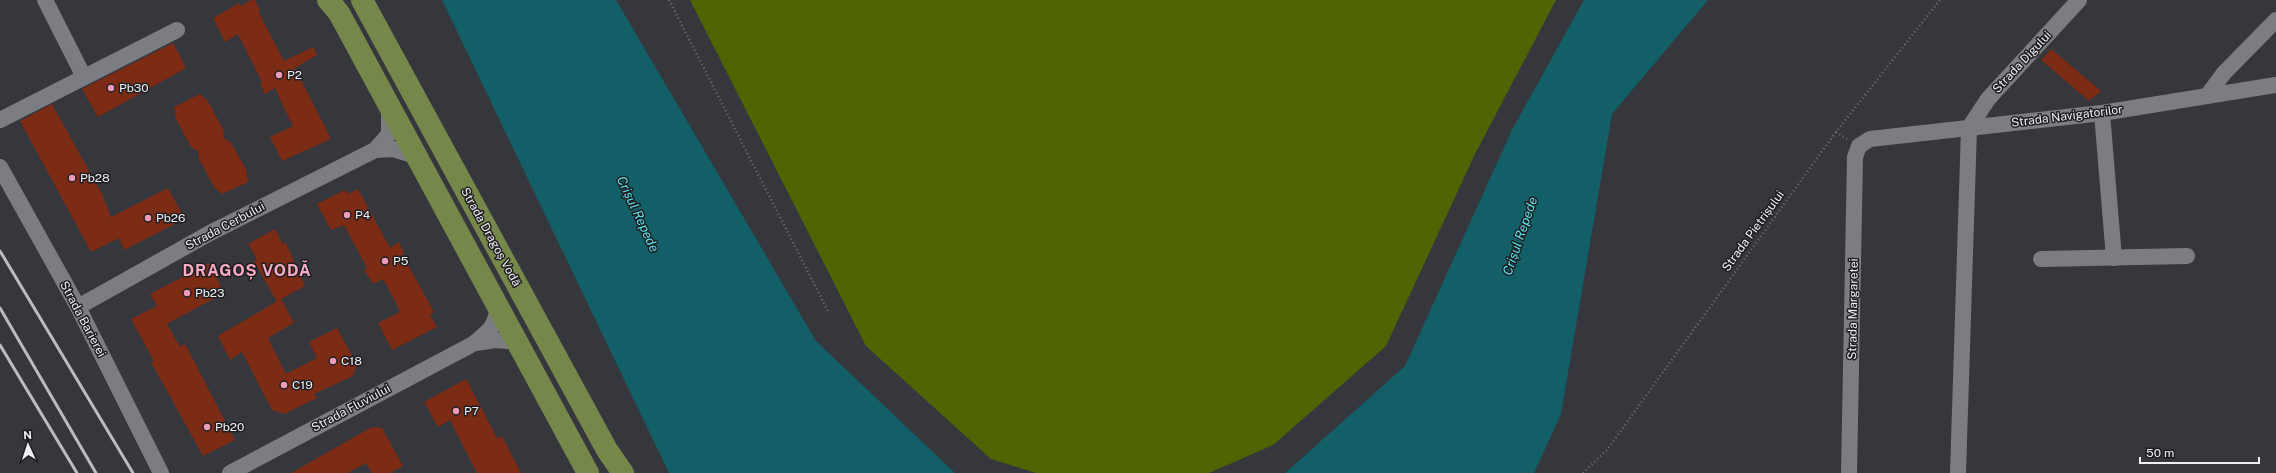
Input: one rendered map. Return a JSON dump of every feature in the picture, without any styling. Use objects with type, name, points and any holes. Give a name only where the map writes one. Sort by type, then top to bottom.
[{"type":"main road","points":[[328,0],[339,13],[588,473]]},
{"type":"main road","name":"Strada Dragoș Vodă","points":[[362,0],[607,450],[623,473]]},
{"type":"street","points":[[44,0],[84,77]]},
{"type":"street","name":"Strada Digului","points":[[1969,128],[1988,99],[2079,0]]},
{"type":"street","points":[[2207,96],[2224,73],[2276,20]]},
{"type":"street","points":[[0,120],[177,30]]},
{"type":"street","name":"Strada Navigatorilor","points":[[1859,146],[1870,139],[2102,113],[2276,85]]},
{"type":"street","points":[[375,150],[389,134],[389,106]]},
{"type":"street","points":[[2102,113],[2114,258]]},
{"type":"street","points":[[1958,473],[1969,128]]},
{"type":"street","name":"Strada Margaretei","points":[[1849,473],[1856,157],[1859,146]]},
{"type":"street","points":[[375,150],[393,149],[416,156]]},
{"type":"street","name":"Strada Cerbului","points":[[78,306],[210,233],[375,150]]},
{"type":"street","name":"Strada Barierei","points":[[0,167],[78,306],[162,473]]},
{"type":"street","points":[[2041,259],[2187,256]]},
{"type":"street","points":[[473,344],[491,329],[496,321],[498,306]]},
{"type":"street","points":[[473,344],[496,340],[517,342]]},
{"type":"street","name":"Strada Fluviului","points":[[230,473],[473,344]]},
{"type":"path","points":[[669,0],[830,313]]},
{"type":"path","name":"Strada Pietrișului","points":[[1583,473],[1607,450],[1836,132],[1940,0]]},
{"type":"green space","points":[[690,0],[1556,0],[1475,154],[1386,346],[1273,445],[1209,473],[1036,473],[991,459],[866,346]]},
{"type":"water","name":"Crișul Repede","points":[[442,0],[616,0],[816,341],[955,473],[669,473]]},
{"type":"water","name":"Crișul Repede","points":[[1584,0],[1708,0],[1612,114],[1561,414],[1534,473],[1285,473],[1405,366],[1512,130]]},
{"type":"building","points":[[251,0],[255,0],[260,10],[258,11],[284,61],[313,47],[317,55],[295,68],[331,139],[282,161],[270,137],[293,126],[275,88],[265,94],[260,83],[262,82],[238,34],[225,42],[213,18],[239,3],[241,6]]},
{"type":"building","points":[[173,43],[186,68],[98,117],[82,89]]},
{"type":"building","points":[[2051,49],[2101,91],[2089,101],[2041,60]]},
{"type":"building","points":[[200,94],[207,100],[223,129],[224,138],[231,143],[246,169],[248,182],[222,194],[214,187],[199,159],[198,151],[191,147],[176,119],[174,107]]},
{"type":"building","points":[[52,104],[102,194],[111,217],[168,188],[185,219],[124,250],[119,238],[91,252],[20,121]]},
{"type":"building","points":[[358,189],[390,248],[399,242],[404,253],[402,254],[434,312],[430,315],[437,327],[392,350],[378,323],[400,312],[395,301],[383,279],[373,284],[364,270],[367,268],[344,225],[331,230],[317,204],[345,190],[348,194]]},
{"type":"building","points":[[275,229],[283,244],[286,243],[305,286],[281,299],[294,323],[268,338],[286,374],[317,358],[309,342],[337,328],[357,365],[353,376],[314,394],[317,398],[284,414],[272,410],[242,352],[230,360],[218,336],[277,301],[254,261],[257,259],[248,244]]},
{"type":"building","points":[[209,263],[224,293],[167,324],[180,347],[185,344],[235,440],[203,456],[151,362],[154,361],[131,319],[157,306],[150,294]]},
{"type":"building","points":[[466,379],[497,438],[502,436],[521,473],[477,473],[450,420],[438,427],[424,402]]},
{"type":"building","points":[[372,427],[382,428],[403,466],[390,473],[372,473],[366,463],[348,473],[291,473]]},
{"type":"railway","points":[[0,251],[133,473]]},
{"type":"railway","points":[[0,308],[96,473]]},
{"type":"railway","points":[[0,345],[77,473]]},
{"type":"place","name":"P2","points":[[279,75]]},
{"type":"place","name":"Pb30","points":[[111,88]]},
{"type":"place","name":"Pb28","points":[[72,178]]},
{"type":"place","name":"P4","points":[[347,215]]},
{"type":"place","name":"Pb26","points":[[148,218]]},
{"type":"place","name":"P5","points":[[385,261]]},
{"type":"place","name":"Pb23","points":[[187,293]]},
{"type":"place","name":"C18","points":[[333,361]]},
{"type":"place","name":"C19","points":[[284,385]]},
{"type":"place","name":"P7","points":[[456,411]]},
{"type":"place","name":"Pb20","points":[[207,427]]},
{"type":"district","name":"DRAGOȘ VODĂ","points":[[247,270]]}]
